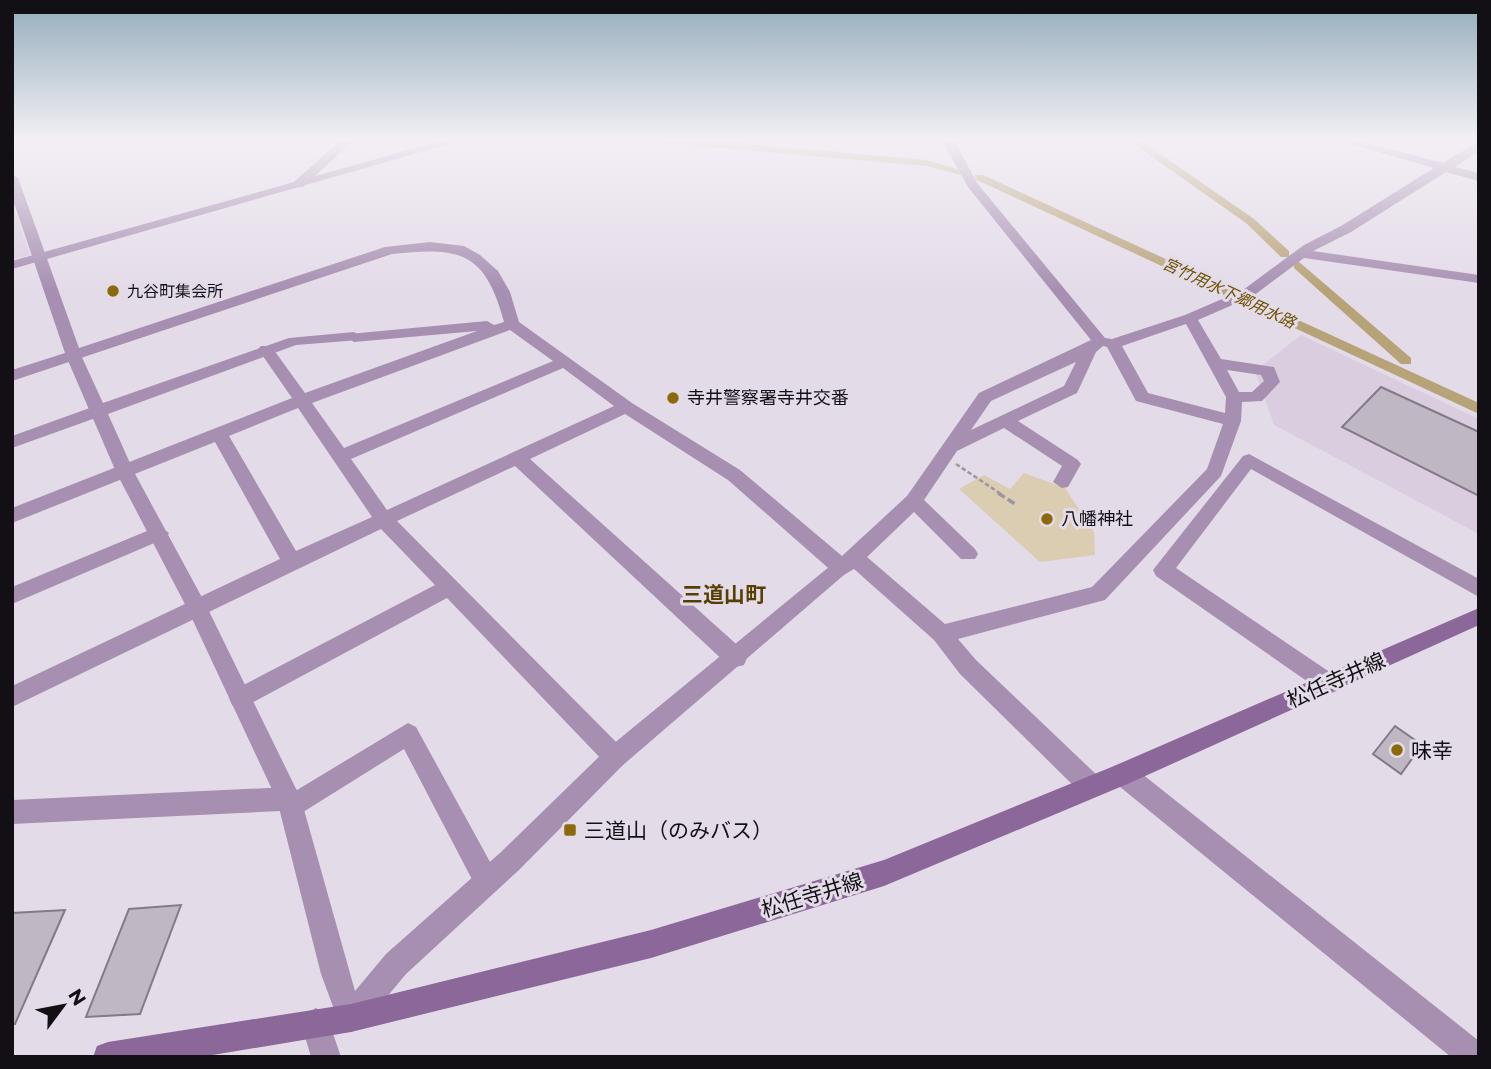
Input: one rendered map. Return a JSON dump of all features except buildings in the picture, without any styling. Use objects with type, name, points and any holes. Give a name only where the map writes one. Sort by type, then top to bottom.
[{"type":"main road","name":"松任寺井線","points":[[108,1057],[192,1050],[351,1018],[651,944],[884,873],[1123,774],[1479,616]]},
{"type":"street","points":[[15,190],[74,356],[98,411],[125,471],[198,609],[290,803],[335,974],[351,1018]]},
{"type":"street","points":[[12,265],[278,190]]},
{"type":"street","points":[[977,190],[1142,397],[1233,421]]},
{"type":"street","points":[[351,1018],[396,964],[510,861],[615,757],[849,563],[914,501],[985,397],[1101,345],[1190,318],[1248,293],[1302,254],[1406,190]]},
{"type":"street","points":[[12,376],[390,250],[430,246],[459,249],[491,271],[503,292],[512,324],[626,407],[734,475],[942,634],[968,667],[1091,786]]},
{"type":"street","points":[[1302,254],[1479,279]]},
{"type":"street","points":[[942,634],[1098,594],[1215,472],[1233,421],[1234,397],[1190,318]]},
{"type":"street","points":[[12,442],[294,341],[512,324]]},
{"type":"street","points":[[12,516],[300,401],[512,324]]},
{"type":"street","points":[[949,451],[1071,389],[1101,345]]},
{"type":"street","points":[[266,349],[384,520],[615,757]]},
{"type":"street","points":[[341,456],[564,362]]},
{"type":"street","points":[[1215,363],[1268,371],[1272,382],[1256,397],[1234,397]]},
{"type":"street","points":[[12,697],[292,562],[626,407]]},
{"type":"street","points":[[1005,421],[1072,464],[1062,482]]},
{"type":"street","points":[[219,433],[292,562]]},
{"type":"street","points":[[517,457],[736,657]]},
{"type":"street","points":[[1329,684],[1163,570],[1250,460],[1479,589]]},
{"type":"street","points":[[914,501],[968,554]]},
{"type":"street","points":[[12,596],[159,533]]},
{"type":"street","points":[[240,698],[449,587]]},
{"type":"street","points":[[12,811],[290,803],[408,734],[486,880]]},
{"type":"street","points":[[1123,774],[1475,1057]]},
{"type":"street","points":[[316,1023],[326,1057]]},
{"type":"path","points":[[949,451],[1015,504]]},
{"type":"shaded area","points":[[12,203],[30,255],[12,260]]},
{"type":"shaded area","points":[[1301,335],[1479,419],[1479,534],[1274,425],[1255,371]]},
{"type":"shaded area","points":[[1024,473],[1065,488],[1094,532],[1095,555],[1040,562],[959,489],[984,475],[1010,489]]},
{"type":"waterway","name":"宮竹用水下郷用水路","points":[[1007,190],[1479,409]]},
{"type":"waterway","points":[[1205,190],[1250,221],[1285,254]]},
{"type":"waterway","points":[[1298,265],[1406,361]]},
{"type":"place","name":"九谷町集会所","points":[[113,291]]},
{"type":"place","name":"寺井警察署寺井交番","points":[[673,398]]},
{"type":"place","name":"八幡神社","points":[[1047,519]]},
{"type":"place","name":"味幸","points":[[1397,750]]},
{"type":"place","name":"三道山（のみバス）","points":[[570,830]]},
{"type":"district","name":"三道山町","points":[[724,594]]}]
